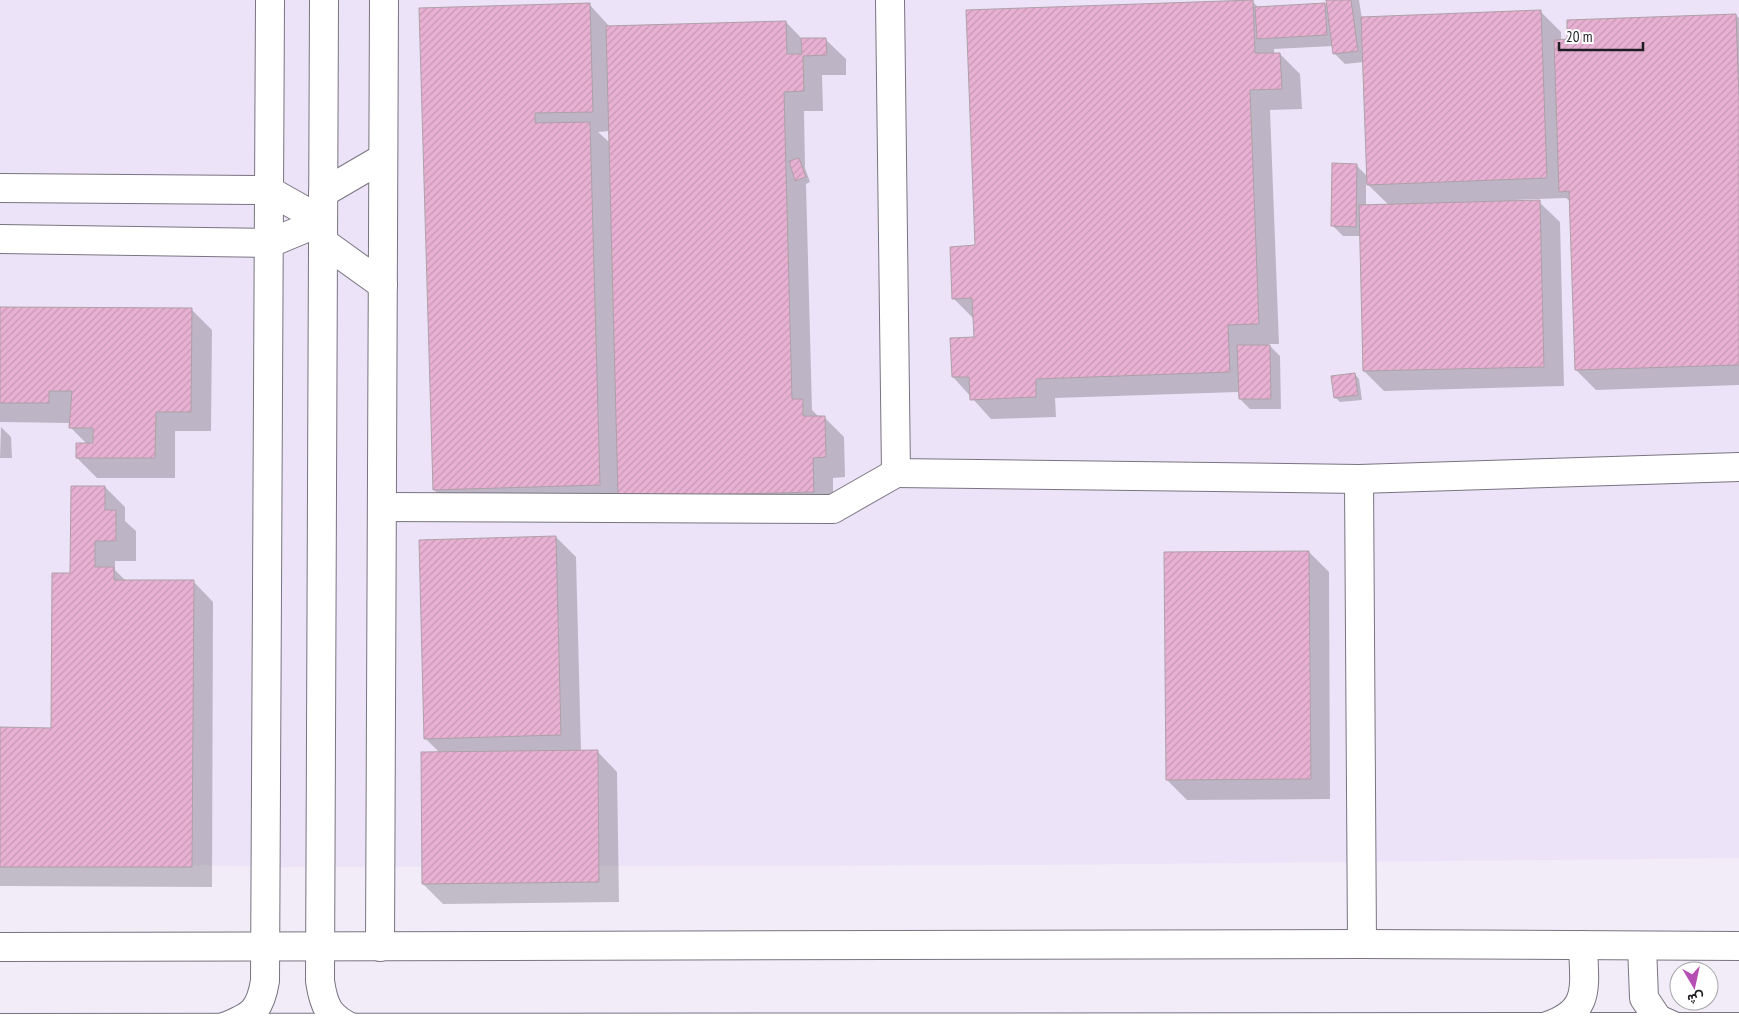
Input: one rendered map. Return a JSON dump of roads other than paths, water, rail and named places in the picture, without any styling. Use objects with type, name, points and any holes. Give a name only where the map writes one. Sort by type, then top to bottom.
[{"type":"street","points":[[220,1028],[246,1018],[257,1008],[262,998],[265,982],[270,0]]},
{"type":"street","points":[[324,0],[320,981],[322,999],[329,1012],[339,1022],[354,1029]]},
{"type":"street","points":[[380,947],[384,0]]},
{"type":"street","points":[[890,0],[896,472]]},
{"type":"street","points":[[323,193],[383,158]]},
{"type":"street","points":[[0,188],[268,190],[323,231],[383,284]]},
{"type":"street","points":[[0,239],[270,244],[323,231]]},
{"type":"street","points":[[382,507],[833,508],[896,472],[1359,478],[1739,467]]},
{"type":"street","points":[[1359,478],[1362,944]]},
{"type":"street","points":[[0,947],[1362,944],[1739,946]]},
{"type":"street","points":[[1543,1028],[1563,1021],[1574,1013],[1581,1003],[1584,990],[1583,945]]},
{"type":"street","points":[[1642,946],[1644,998],[1658,1019],[1676,1028]]},
{"type":"street","points":[[0,1028],[1739,1027]]}]
